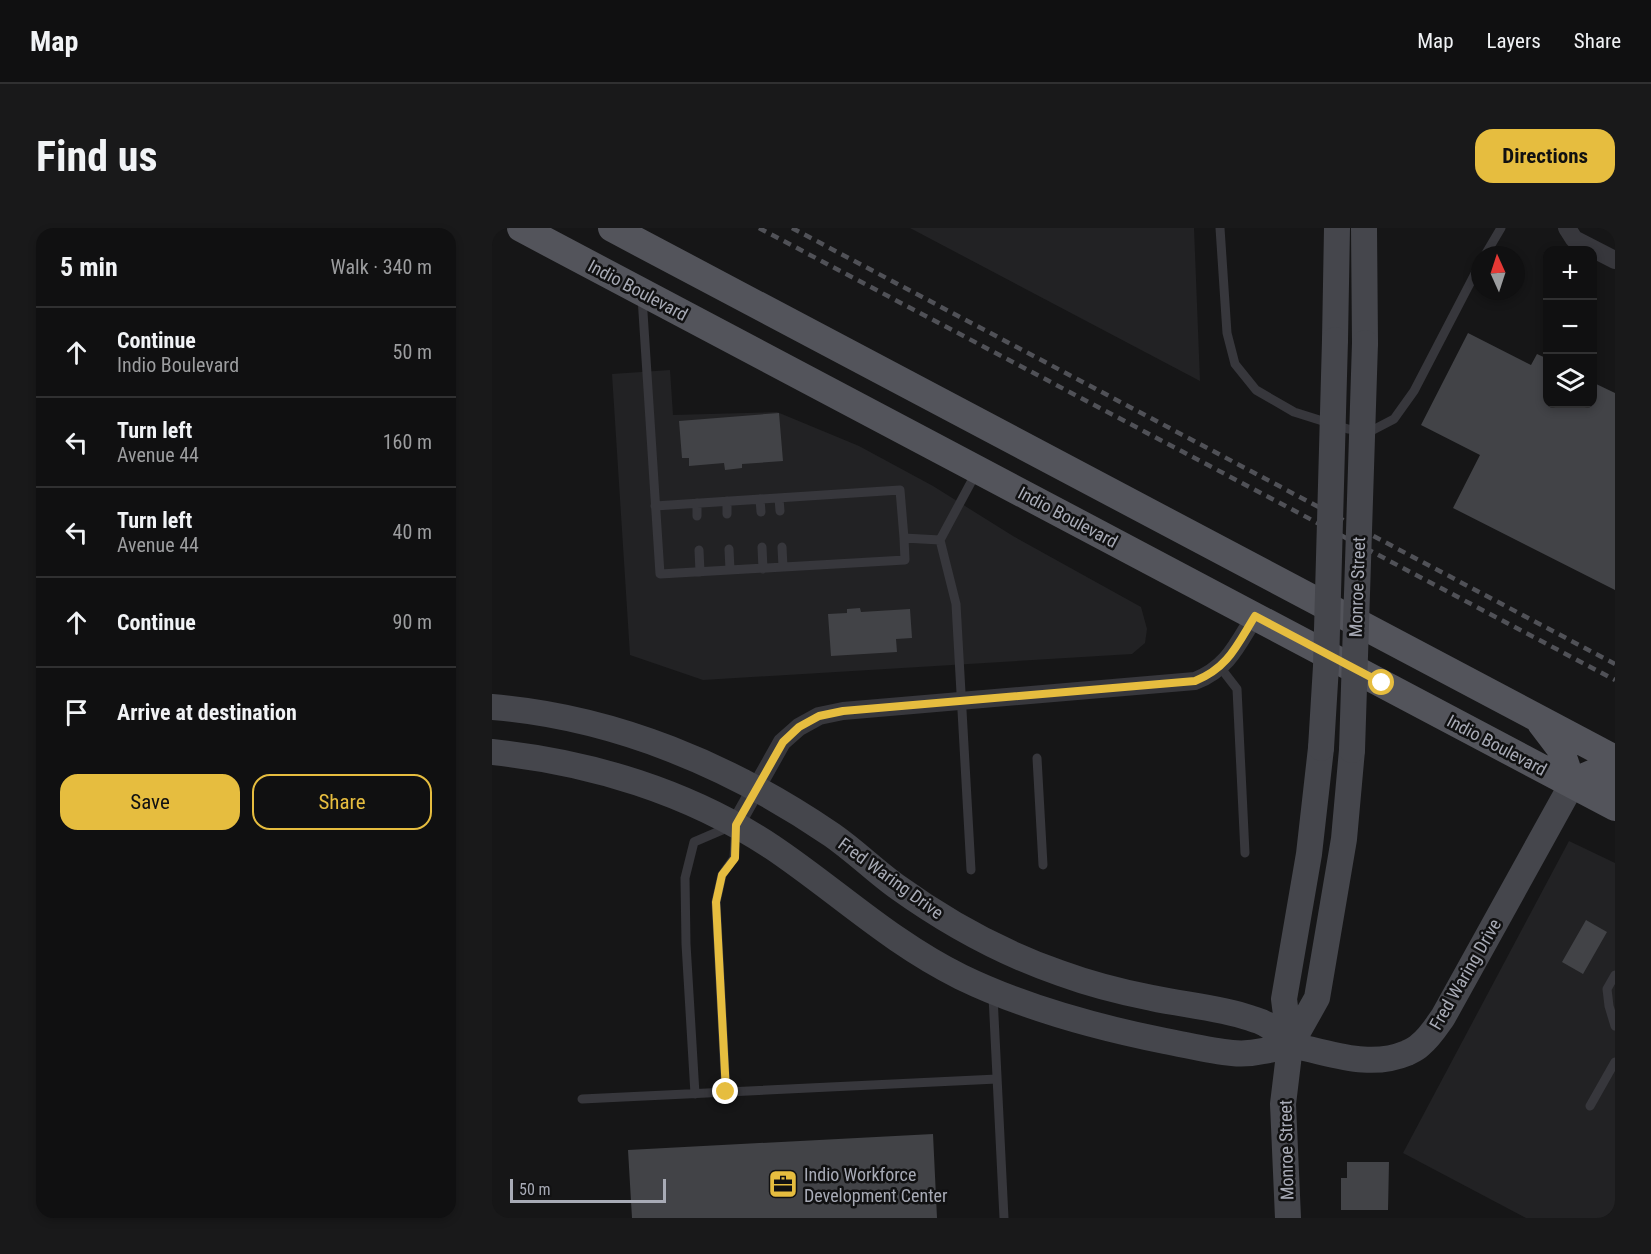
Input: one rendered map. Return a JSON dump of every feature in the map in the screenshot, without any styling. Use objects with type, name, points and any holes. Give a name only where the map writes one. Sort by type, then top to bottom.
[{"type":"main road","name":"Indio Boulevard","points":[[521,228],[1615,807]]},
{"type":"main road","points":[[612,228],[1615,759]]},
{"type":"main road","name":"Monroe Street","points":[[1288,1218],[1283,1104],[1290,1046],[1284,999],[1309,854],[1321,748],[1326,666],[1337,228]]},
{"type":"main road","name":"Monroe Street","points":[[1290,1046],[1317,998],[1344,839],[1353,750],[1365,343],[1364,228]]},
{"type":"main road","points":[[1382,683],[1442,696],[1530,741],[1539,736],[1538,718]]},
{"type":"main road","name":"Fred Waring Drive","points":[[492,707],[544,713],[618,730],[704,762],[757,788],[803,816],[835,837],[922,904],[982,939],[1025,960],[1101,986],[1236,1014],[1266,1024],[1290,1046]]},
{"type":"main road","points":[[1538,718],[1560,748],[1572,784],[1588,774],[1597,772],[1607,773],[1615,778]]},
{"type":"main road","name":"Fred Waring Drive","points":[[492,752],[562,763],[681,798],[736,825],[772,848],[890,936],[938,965],[1020,1002],[1126,1033],[1234,1053],[1262,1052],[1290,1046],[1343,1058],[1374,1060],[1397,1057],[1418,1048],[1432,1033],[1572,784]]},
{"type":"street","points":[[1567,228],[1574,239],[1615,260]]},
{"type":"street","points":[[736,825],[783,742],[799,727],[819,716],[843,711],[1195,681],[1220,667],[1255,616]]},
{"type":"lane","points":[[1220,228],[1227,333],[1234,364],[1256,390],[1294,412],[1348,429],[1371,431],[1394,419],[1414,391],[1471,281]]},
{"type":"lane","points":[[1490,246],[1501,228]]},
{"type":"lane","points":[[641,292],[655,506],[660,574],[905,560],[900,490],[655,506]]},
{"type":"lane","points":[[971,870],[956,604],[940,540],[978,470]]},
{"type":"lane","points":[[780,498],[780,511]]},
{"type":"lane","points":[[760,499],[761,512]]},
{"type":"lane","points":[[727,501],[728,514]]},
{"type":"lane","points":[[697,503],[697,516]]},
{"type":"lane","points":[[904,538],[940,540]]},
{"type":"lane","points":[[762,547],[763,569]]},
{"type":"lane","points":[[782,547],[783,567]]},
{"type":"lane","points":[[729,549],[730,570]]},
{"type":"lane","points":[[699,550],[700,572]]},
{"type":"lane","points":[[1220,667],[1237,688],[1245,853]]},
{"type":"lane","points":[[1037,758],[1043,866]]},
{"type":"lane","points":[[694,1094],[685,878],[694,842],[736,825],[735,858],[722,875],[716,902],[726,1092]]},
{"type":"lane","points":[[1615,975],[1607,988],[1615,1026]]},
{"type":"lane","points":[[993,991],[1004,1218]]},
{"type":"lane","points":[[1590,1106],[1615,1062]]},
{"type":"lane","points":[[582,1099],[997,1079]]},
{"type":"shaded area","points":[[910,228],[1194,228],[1200,381]]},
{"type":"shaded area","points":[[670,370],[673,415],[777,412],[859,446],[933,486],[1013,536],[1141,607],[1147,629],[1145,643],[1132,654],[703,680],[630,655],[612,374]]},
{"type":"shaded area","points":[[1569,841],[1615,863],[1615,1218],[1526,1218],[1403,1153]]},
{"type":"building","points":[[1468,333],[1531,365],[1537,354],[1543,357],[1543,408],[1597,408],[1597,384],[1615,393],[1615,590],[1453,508],[1480,455],[1421,425]]},
{"type":"building","points":[[779,413],[783,461],[742,464],[742,468],[725,470],[724,463],[689,466],[689,458],[682,458],[679,421]]},
{"type":"building","points":[[860,608],[861,612],[910,609],[912,638],[896,639],[897,652],[831,656],[828,614],[847,613],[847,609]]},
{"type":"building","points":[[1586,920],[1607,932],[1583,974],[1562,962]]},
{"type":"building","name":"Indio Workforce Development Center","points":[[933,1134],[937,1218],[632,1218],[628,1150]]},
{"type":"building","points":[[1347,1162],[1389,1162],[1388,1210],[1341,1210],[1341,1178],[1347,1178]]},
{"type":"railway","points":[[759,228],[1615,680]]},
{"type":"railway","points":[[792,228],[1615,664]]},
{"type":"place","name":"Indio Workforce Development Center","points":[[783,1184]]},
{"type":"route","points":[[726,1092],[716,902],[722,875],[735,858],[736,825],[783,742],[799,727],[819,716],[843,711],[1195,681],[1220,667],[1255,616],[1382,683]]}]
